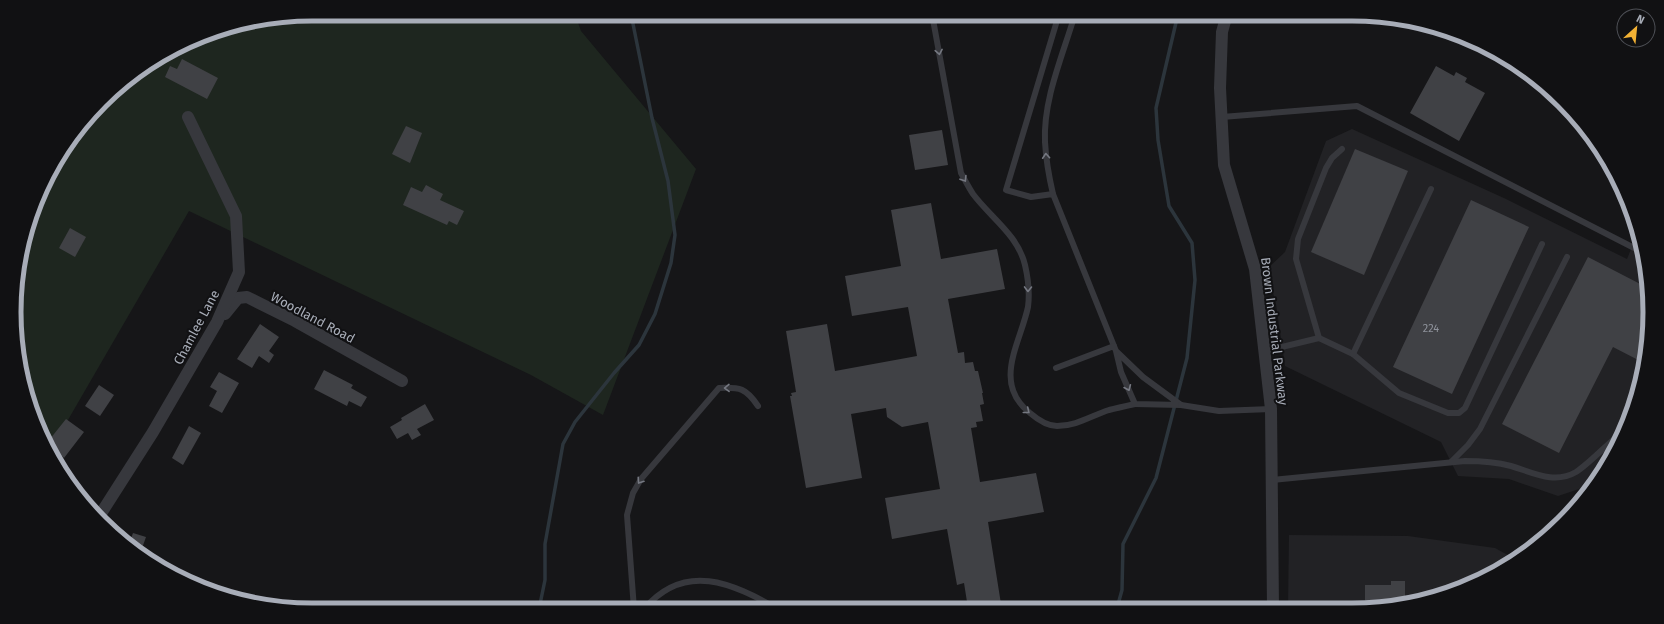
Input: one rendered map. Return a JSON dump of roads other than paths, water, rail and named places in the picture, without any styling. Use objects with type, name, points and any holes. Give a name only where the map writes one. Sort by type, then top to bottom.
[{"type":"street","name":"Brown Industrial Parkway","points":[[1225,21],[1222,32],[1220,88],[1224,165],[1255,268],[1271,409],[1273,603]]},
{"type":"street","name":"Chamlee Lane","points":[[102,513],[153,432],[217,322],[239,272],[236,216],[188,117]]},
{"type":"street","name":"Woodland Road","points":[[217,322],[238,298],[247,297],[295,321],[402,381]]},
{"type":"lane","points":[[933,21],[961,173],[973,194],[1011,236],[1024,262],[1029,284],[1028,306],[1014,349],[1010,373],[1013,391],[1021,406],[1037,420],[1055,426],[1078,423],[1108,410],[1135,404],[1181,405],[1219,412],[1271,409]]},
{"type":"lane","points":[[1053,194],[1031,197],[1006,190],[1057,21]]},
{"type":"lane","points":[[1073,21],[1057,73],[1048,110],[1045,141],[1047,164],[1053,194],[1115,349],[1121,372],[1135,404]]},
{"type":"lane","points":[[1222,117],[1356,106],[1636,249]]},
{"type":"lane","points":[[1319,338],[1296,259],[1298,239],[1326,168],[1332,158],[1342,149]]},
{"type":"lane","points":[[1353,354],[1431,189]]},
{"type":"lane","points":[[1265,351],[1319,338],[1353,354],[1399,393],[1448,413],[1459,413],[1465,408],[1542,244]]},
{"type":"lane","points":[[1451,462],[1468,445],[1480,429],[1567,257]]},
{"type":"lane","points":[[1056,368],[1115,349]]},
{"type":"lane","points":[[1115,349],[1143,377],[1181,405]]},
{"type":"lane","points":[[634,603],[627,514],[633,493],[641,479],[719,388],[737,387],[749,393],[758,406]]},
{"type":"lane","points":[[1272,480],[1465,461],[1494,463],[1510,466],[1542,476],[1557,478],[1576,472],[1614,439]]},
{"type":"lane","points":[[650,603],[656,596],[684,582],[716,581],[750,593],[768,603]]},
{"type":"waterway","points":[[540,603],[545,580],[545,544],[563,444],[575,422],[614,373],[639,345],[655,314],[671,263],[675,235],[668,181],[652,118],[632,21]]},
{"type":"waterway","points":[[1118,603],[1122,590],[1123,544],[1156,478],[1187,358],[1195,280],[1192,243],[1169,206],[1158,140],[1156,108],[1176,21]]}]
